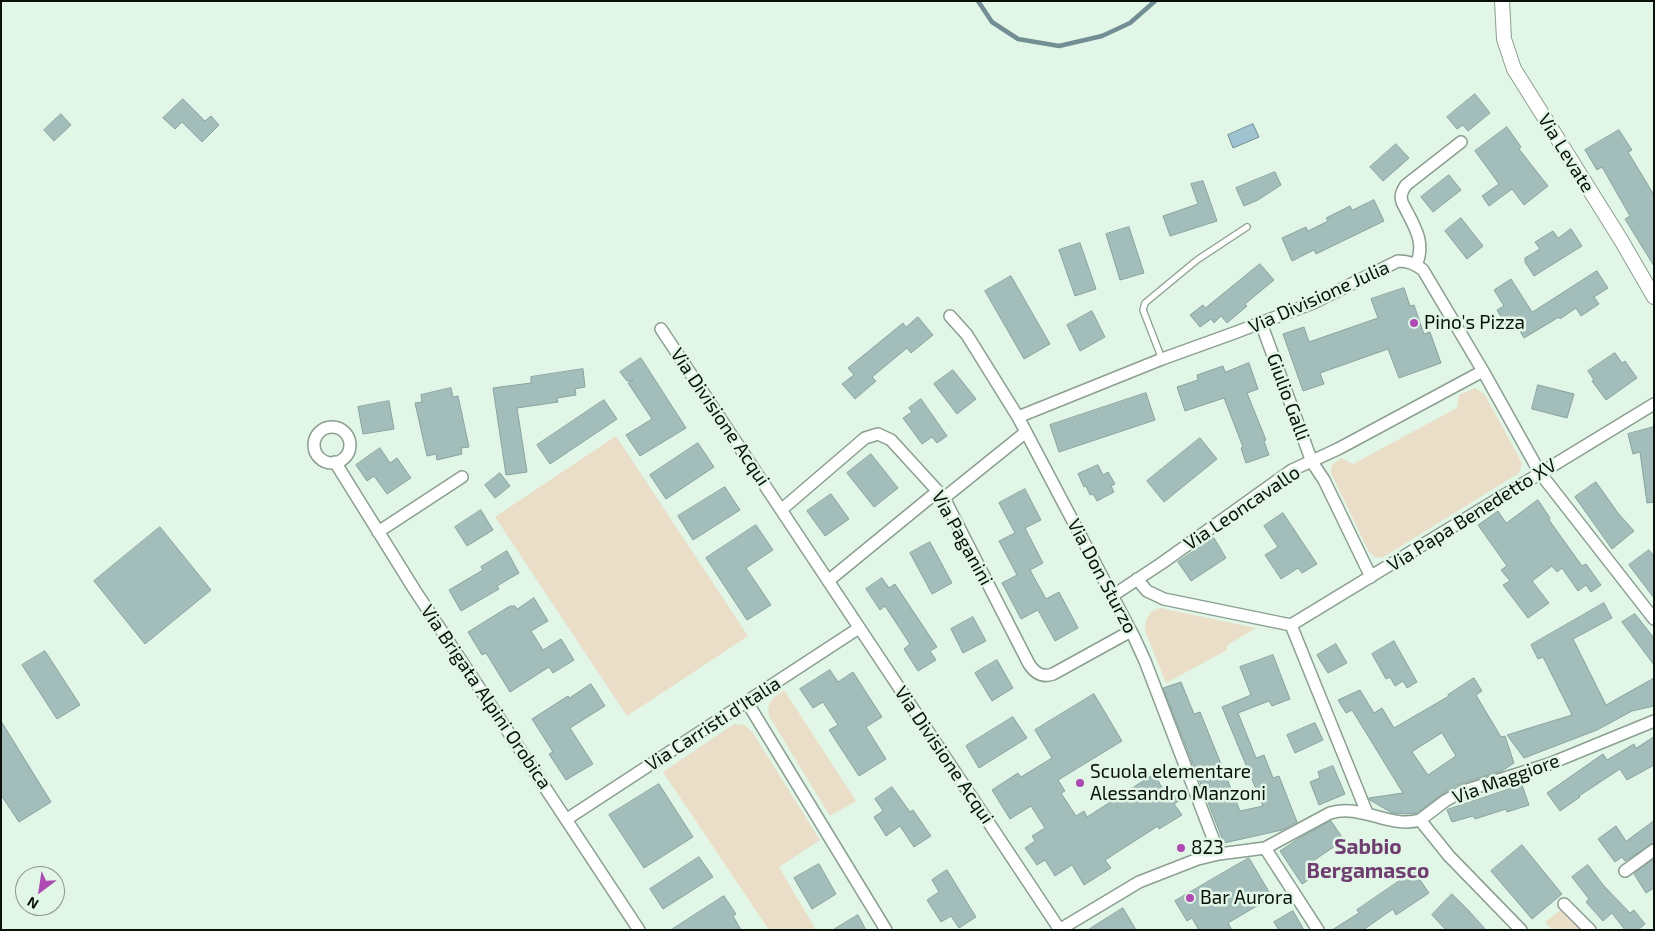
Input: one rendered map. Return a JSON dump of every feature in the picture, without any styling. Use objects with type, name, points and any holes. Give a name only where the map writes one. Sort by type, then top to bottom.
[{"type":"street","name":"Via Levate","points":[[1502,1],[1504,39],[1514,69],[1626,248],[1654,297]]},
{"type":"street","points":[[1416,265],[1420,257],[1421,242],[1402,202],[1400,196],[1402,190],[1461,142]]},
{"type":"street","name":"Via Divisione Julia","points":[[1018,417],[1162,358],[1313,303],[1398,261],[1408,261],[1423,270],[1483,371],[1540,473],[1654,619]]},
{"type":"street","name":"Via Don Sturzo","points":[[950,316],[967,335],[1018,417],[1131,631],[1145,661],[1219,854]]},
{"type":"street","name":"Giulio Galli","points":[[1261,323],[1312,462],[1324,480],[1370,577]]},
{"type":"street","name":"Via Divisione Acqui","points":[[661,329],[1059,930]]},
{"type":"street","name":"Via Leoncavallo","points":[[1112,596],[1292,470],[1312,462],[1483,371]]},
{"type":"street","name":"Via Papa Benedetto XV","points":[[1291,625],[1654,404]]},
{"type":"street","points":[[828,581],[1026,432]]},
{"type":"street","name":"Via Paganini","points":[[781,510],[861,441],[873,434],[882,435],[894,442],[941,495],[1029,664],[1036,672],[1044,676],[1053,674],[1131,631]]},
{"type":"street","name":"Via Brigata Alpini Orobica","points":[[335,462],[378,532],[639,930]]},
{"type":"street","points":[[378,532],[462,476]]},
{"type":"street","points":[[1137,580],[1147,591],[1164,599],[1291,625],[1367,813]]},
{"type":"street","name":"Via Carristi d'Italia","points":[[567,819],[860,628]]},
{"type":"street","points":[[747,702],[886,930]]},
{"type":"street","name":"Via Maggiore","points":[[1420,820],[1446,800],[1466,790],[1549,764],[1654,721]]},
{"type":"street","points":[[1059,930],[1139,882],[1190,862],[1219,854],[1264,848],[1330,813],[1346,810],[1367,813],[1396,822],[1420,820],[1443,850],[1521,930]]},
{"type":"street","points":[[1264,848],[1318,930]]},
{"type":"street","points":[[1625,870],[1654,850]]},
{"type":"street","points":[[1564,904],[1590,930]]},
{"type":"lane","points":[[1162,358],[1143,310],[1146,303],[1197,260],[1247,227]]},
{"type":"shaded area","points":[[1475,388],[1485,395],[1521,461],[1519,473],[1382,558],[1374,557],[1368,550],[1331,473],[1331,466],[1341,458],[1353,464],[1457,408],[1459,395]]},
{"type":"shaded area","points":[[616,436],[748,636],[627,716],[495,517]]},
{"type":"shaded area","points":[[1160,608],[1256,628],[1227,645],[1227,650],[1166,683],[1145,631],[1146,620],[1151,612]]},
{"type":"shaded area","points":[[784,690],[856,801],[830,816],[769,716],[770,703]]},
{"type":"shaded area","points":[[734,724],[745,725],[753,733],[820,840],[779,867],[816,930],[769,930],[663,772]]},
{"type":"shaded area","points":[[1562,909],[1583,930],[1552,930],[1545,922]]},
{"type":"water","points":[[1253,124],[1259,137],[1233,148],[1228,135]]},
{"type":"building","points":[[1475,94],[1490,113],[1468,131],[1463,125],[1457,129],[1447,117]]},
{"type":"building","points":[[183,99],[205,121],[211,116],[219,125],[202,142],[182,122],[175,129],[163,118]]},
{"type":"building","points":[[61,114],[71,125],[54,141],[44,130]]},
{"type":"building","points":[[1507,127],[1521,147],[1519,149],[1548,186],[1524,205],[1512,189],[1489,206],[1482,196],[1499,184],[1475,151]]},
{"type":"building","points":[[1619,130],[1632,150],[1628,152],[1654,195],[1654,266],[1625,219],[1630,216],[1602,167],[1597,170],[1585,150]]},
{"type":"building","points":[[1396,144],[1409,158],[1383,181],[1370,167]]},
{"type":"building","points":[[1275,172],[1281,185],[1258,200],[1244,206],[1236,188]]},
{"type":"building","points":[[1449,175],[1461,190],[1433,212],[1421,197]]},
{"type":"building","points":[[1203,181],[1217,221],[1170,236],[1163,216],[1198,204],[1191,184]]},
{"type":"building","points":[[1374,200],[1384,221],[1316,254],[1314,250],[1292,261],[1282,238],[1306,227],[1308,231],[1328,221],[1326,218],[1350,206],[1352,210]]},
{"type":"building","points":[[1461,218],[1483,246],[1467,259],[1445,231]]},
{"type":"building","points":[[1129,227],[1144,273],[1120,280],[1106,234]]},
{"type":"building","points":[[1571,229],[1582,246],[1534,276],[1525,262],[1525,258],[1540,249],[1535,242],[1553,231],[1558,238]]},
{"type":"building","points":[[1080,243],[1096,289],[1075,296],[1059,250]]},
{"type":"building","points":[[1260,264],[1274,280],[1245,304],[1247,306],[1227,323],[1221,316],[1214,323],[1211,319],[1200,327],[1190,315],[1203,305],[1205,308]]},
{"type":"building","points":[[1597,271],[1608,288],[1594,297],[1599,304],[1581,316],[1576,308],[1560,319],[1559,317],[1524,338],[1516,324],[1508,329],[1497,310],[1504,306],[1494,290],[1511,279],[1532,312]]},
{"type":"building","points":[[1011,276],[1050,344],[1024,359],[985,291]]},
{"type":"building","points":[[1404,288],[1410,306],[1414,305],[1424,334],[1430,332],[1441,363],[1399,378],[1388,349],[1320,373],[1324,384],[1303,391],[1283,334],[1304,327],[1309,342],[1378,318],[1371,299]]},
{"type":"building","points":[[1092,311],[1105,337],[1080,351],[1067,325]]},
{"type":"building","points":[[918,317],[933,335],[911,353],[907,348],[872,377],[876,381],[855,399],[842,384],[854,375],[848,368],[903,323],[906,327]]},
{"type":"building","points":[[1615,353],[1622,363],[1625,361],[1637,378],[1606,400],[1592,381],[1594,380],[1588,371]]},
{"type":"building","points":[[641,358],[686,428],[640,456],[626,435],[652,419],[628,383],[633,380],[627,381],[620,372]]},
{"type":"building","points":[[1249,363],[1258,389],[1247,393],[1266,440],[1264,441],[1269,455],[1246,463],[1241,448],[1243,447],[1224,398],[1185,411],[1177,387],[1198,380],[1197,375],[1223,366],[1225,372]]},
{"type":"building","points":[[583,369],[585,387],[575,389],[576,395],[557,398],[558,402],[517,408],[527,472],[506,475],[493,388],[531,383],[531,377]]},
{"type":"building","points":[[953,370],[976,399],[957,414],[934,384]]},
{"type":"building","points":[[1538,385],[1574,394],[1567,418],[1532,409]]},
{"type":"building","points":[[451,388],[453,397],[458,396],[469,447],[461,448],[462,454],[437,460],[436,454],[427,456],[415,403],[422,402],[421,395]]},
{"type":"building","points":[[1146,393],[1155,420],[1059,452],[1050,425]]},
{"type":"building","points":[[921,399],[947,436],[937,443],[932,437],[922,444],[903,418],[912,412],[909,408]]},
{"type":"building","points":[[604,400],[617,419],[550,464],[537,445]]},
{"type":"building","points":[[389,401],[394,429],[363,434],[358,407]]},
{"type":"building","points":[[1654,427],[1654,502],[1647,503],[1640,452],[1633,454],[1628,434]]},
{"type":"building","points":[[1200,438],[1217,459],[1164,502],[1147,481]]},
{"type":"building","points":[[698,443],[714,467],[666,499],[650,475]]},
{"type":"building","points":[[380,448],[390,463],[397,458],[411,478],[387,494],[374,476],[367,481],[356,465]]},
{"type":"building","points":[[871,454],[898,488],[874,507],[847,473]]},
{"type":"building","points":[[1098,465],[1103,475],[1108,472],[1115,484],[1111,486],[1114,492],[1097,501],[1093,494],[1090,495],[1086,486],[1084,487],[1078,474]]},
{"type":"building","points":[[500,473],[510,486],[495,498],[485,485]]},
{"type":"building","points":[[1596,482],[1618,513],[1634,531],[1612,549],[1575,497]]},
{"type":"building","points":[[725,487],[740,510],[693,540],[678,516]]},
{"type":"building","points":[[1025,489],[1041,520],[1025,528],[1043,563],[1030,570],[1046,599],[1059,592],[1078,628],[1055,641],[1038,610],[1021,619],[1002,583],[1017,575],[999,541],[1015,533],[999,503]]},
{"type":"building","points":[[831,494],[849,519],[825,536],[807,511]]},
{"type":"building","points":[[1538,500],[1550,518],[1549,520],[1582,566],[1586,564],[1601,585],[1591,592],[1586,585],[1578,591],[1562,568],[1557,572],[1552,566],[1532,581],[1549,603],[1528,618],[1503,585],[1510,581],[1501,570],[1507,566],[1478,525],[1498,511],[1506,523]]},
{"type":"building","points":[[481,510],[493,530],[467,546],[455,527]]},
{"type":"building","points":[[1283,513],[1317,564],[1302,573],[1298,568],[1281,579],[1265,555],[1278,547],[1264,526]]},
{"type":"building","points":[[756,525],[773,550],[746,568],[771,605],[747,620],[706,558]]},
{"type":"building","points":[[160,527],[211,590],[145,644],[94,581]]},
{"type":"building","points":[[1214,538],[1226,558],[1191,581],[1178,562]]},
{"type":"building","points":[[930,542],[952,583],[932,594],[910,553]]},
{"type":"building","points":[[1649,550],[1654,556],[1654,598],[1629,565]]},
{"type":"building","points":[[507,551],[519,573],[497,586],[499,589],[461,611],[449,590],[483,570],[481,567]]},
{"type":"building","points":[[882,578],[889,588],[895,584],[937,647],[930,651],[936,660],[918,671],[904,649],[910,644],[885,606],[880,610],[866,589]]},
{"type":"building","points":[[534,598],[548,621],[531,631],[543,650],[561,639],[574,660],[553,673],[549,667],[510,692],[486,653],[482,655],[468,632],[510,606],[515,606],[517,609]]},
{"type":"building","points":[[1604,603],[1612,618],[1573,639],[1606,705],[1654,678],[1654,706],[1632,711],[1597,730],[1524,758],[1507,735],[1572,715],[1543,657],[1538,659],[1531,645]]},
{"type":"building","points":[[1635,614],[1654,638],[1654,665],[1622,622]]},
{"type":"building","points":[[973,617],[986,641],[963,653],[951,629]]},
{"type":"building","points":[[1394,641],[1417,682],[1407,688],[1403,681],[1395,686],[1390,677],[1386,679],[1372,654]]},
{"type":"building","points":[[1336,644],[1347,663],[1328,673],[1317,655]]},
{"type":"building","points":[[45,651],[80,705],[57,719],[22,665]]},
{"type":"building","points":[[1273,655],[1290,699],[1272,706],[1269,701],[1238,713],[1256,758],[1264,755],[1273,778],[1279,776],[1297,822],[1282,830],[1224,843],[1163,688],[1181,682],[1194,714],[1200,712],[1240,811],[1263,806],[1222,707],[1251,695],[1240,667]]},
{"type":"building","points":[[997,660],[1013,688],[992,701],[975,673]]},
{"type":"building","points":[[830,670],[838,682],[853,672],[882,717],[866,727],[886,759],[859,776],[829,730],[838,725],[823,702],[813,708],[800,689]]},
{"type":"building","points":[[1474,678],[1482,691],[1476,695],[1501,737],[1505,736],[1514,763],[1502,771],[1457,785],[1417,813],[1392,813],[1370,800],[1369,798],[1403,793],[1352,710],[1346,713],[1338,700],[1360,690],[1374,713],[1382,708],[1394,728]],"holes":[[[1442,733],[1456,756],[1428,775],[1412,752]]]},
{"type":"building","points":[[591,684],[605,706],[570,728],[593,764],[566,780],[549,754],[553,752],[532,719]]},
{"type":"building","points":[[1094,694],[1122,741],[1058,780],[1065,791],[1061,793],[1076,816],[1084,811],[1087,817],[1154,774],[1164,791],[1170,788],[1179,801],[1174,804],[1182,815],[1159,829],[1158,826],[1105,860],[1111,868],[1084,885],[1072,865],[1055,876],[1045,860],[1037,865],[1025,848],[1035,841],[1032,836],[1045,828],[1031,806],[1010,819],[992,790],[1018,773],[1021,777],[1052,758],[1035,730]]},
{"type":"building","points":[[1013,717],[1027,738],[979,768],[966,746]]},
{"type":"building","points":[[1,721],[51,802],[19,822],[1,795]]},
{"type":"building","points":[[1315,723],[1323,740],[1295,753],[1287,735]]},
{"type":"building","points":[[1654,737],[1654,765],[1627,780],[1620,769],[1560,811],[1547,793],[1603,754],[1607,760],[1634,744],[1636,748]]},
{"type":"building","points":[[1333,766],[1345,794],[1319,805],[1310,782],[1320,778],[1318,772]]},
{"type":"building","points":[[659,784],[693,837],[644,868],[609,815]]},
{"type":"building","points":[[1522,785],[1529,805],[1507,812],[1506,809],[1475,819],[1473,816],[1452,822],[1447,810]]},
{"type":"building","points":[[892,787],[910,812],[913,810],[931,836],[914,847],[900,826],[886,836],[874,817],[883,811],[875,799]]},
{"type":"building","points":[[1331,821],[1344,840],[1313,861],[1321,872],[1302,884],[1280,851]]},
{"type":"building","points":[[1654,821],[1654,843],[1625,861],[1622,857],[1615,862],[1598,839],[1616,826],[1626,841]]},
{"type":"building","points":[[1522,845],[1562,894],[1532,919],[1491,871]]},
{"type":"building","points":[[699,857],[713,877],[663,909],[650,889]]},
{"type":"building","points":[[1249,858],[1272,897],[1228,923],[1232,930],[1199,930],[1192,918],[1187,921],[1175,901]]},
{"type":"building","points":[[1654,859],[1654,888],[1646,893],[1634,874]]},
{"type":"building","points":[[819,864],[836,894],[812,909],[794,878]]},
{"type":"building","points":[[1588,865],[1604,886],[1630,913],[1634,910],[1645,924],[1638,930],[1625,930],[1612,913],[1603,921],[1586,902],[1589,899],[1572,877]]},
{"type":"building","points":[[947,870],[976,917],[959,928],[951,916],[941,922],[927,900],[939,892],[932,880]]},
{"type":"building","points":[[1414,871],[1429,893],[1396,915],[1393,909],[1363,930],[1332,930],[1359,913],[1357,910]]},
{"type":"building","points":[[1452,894],[1486,930],[1446,930],[1432,915]]},
{"type":"building","points":[[724,896],[736,914],[733,916],[741,930],[671,930]]},
{"type":"building","points":[[1123,908],[1136,930],[1088,930]]},
{"type":"building","points":[[1293,911],[1304,930],[1279,930],[1274,922]]},
{"type":"building","points":[[858,915],[866,930],[833,930]]},
{"type":"waterway","points":[[978,1],[992,22],[1018,39],[1059,46],[1102,36],[1130,23],[1155,1]]},
{"type":"place","name":"Pino's Pizza","points":[[1414,323]]},
{"type":"place","name":"Scuola elementare Alessandro Manzoni","points":[[1080,783]]},
{"type":"place","name":"823","points":[[1181,848]]},
{"type":"place","name":"Bar Aurora","points":[[1190,898]]},
{"type":"district","name":"Sabbio Bergamasco","points":[[1368,859]]}]
